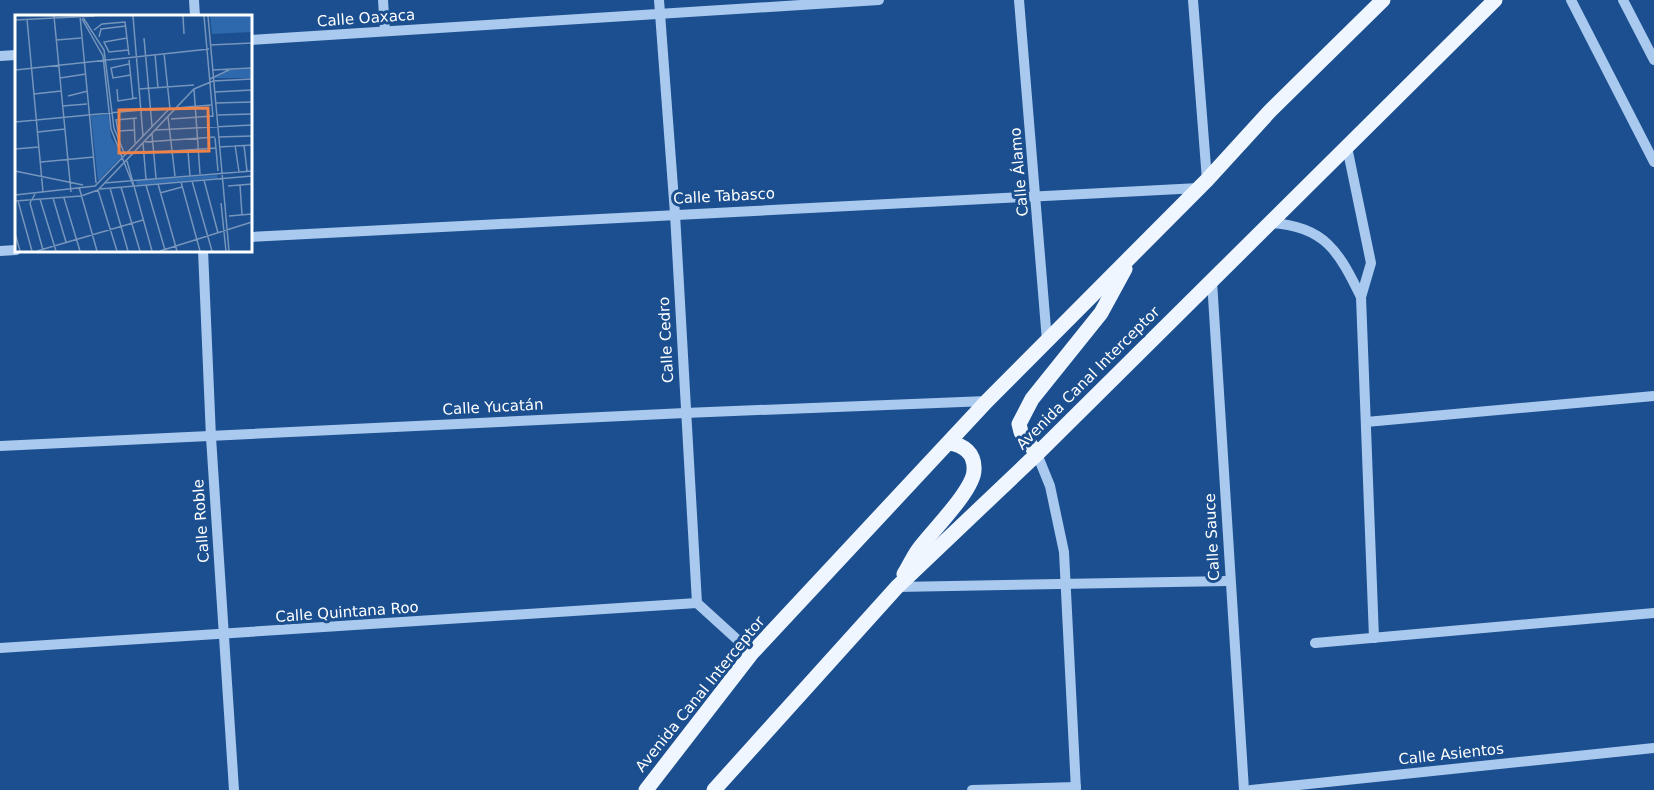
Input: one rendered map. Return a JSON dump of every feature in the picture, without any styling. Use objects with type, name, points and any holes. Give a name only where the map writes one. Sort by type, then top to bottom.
[{"type":"main road","name":"Avenida Canal Interceptor","points":[[646,790],[752,653],[987,401],[1203,184],[1270,111],[1383,0]]},
{"type":"main road","name":"Avenida Canal Interceptor","points":[[714,790],[897,588],[1037,454],[1495,0]]},
{"type":"main road","points":[[1037,454],[1021,432],[1019,424],[1032,399],[1101,313],[1134,253]]},
{"type":"main road","points":[[897,588],[916,552],[968,487],[975,471],[972,454],[961,444],[949,443]]},
{"type":"street","points":[[194,0],[195,15]]},
{"type":"street","points":[[383,0],[385,31]]},
{"type":"street","name":"Calle Cedro","points":[[659,0],[675,214],[697,603]]},
{"type":"street","name":"Calle Oaxaca","points":[[252,40],[879,0]]},
{"type":"street","name":"Calle Álamo","points":[[1020,0],[1047,341]]},
{"type":"street","points":[[1193,0],[1203,184]]},
{"type":"street","points":[[1571,0],[1654,162]]},
{"type":"street","points":[[1623,0],[1654,60]]},
{"type":"street","points":[[0,56],[15,55]]},
{"type":"street","points":[[1347,147],[1371,263],[1361,297],[1374,638]]},
{"type":"street","name":"Calle Tabasco","points":[[252,237],[1203,184]]},
{"type":"street","points":[[1271,223],[1290,224],[1309,230],[1326,241],[1340,255],[1361,297]]},
{"type":"street","points":[[0,251],[15,250]]},
{"type":"street","name":"Calle Roble","points":[[203,252],[211,436],[234,790]]},
{"type":"street","name":"Calle Sauce","points":[[1212,281],[1229,581],[1244,790]]},
{"type":"street","points":[[1366,422],[1654,396]]},
{"type":"street","name":"Calle Yucatán","points":[[0,446],[987,401]]},
{"type":"street","points":[[972,790],[1076,788],[1060,524],[1050,486],[1037,454]]},
{"type":"street","points":[[897,588],[1229,581]]},
{"type":"street","points":[[697,603],[752,653]]},
{"type":"street","name":"Calle Quintana Roo","points":[[0,648],[697,603]]},
{"type":"street","points":[[1315,643],[1654,613]]},
{"type":"street","name":"Calle Asientos","points":[[1251,790],[1654,748]]}]
